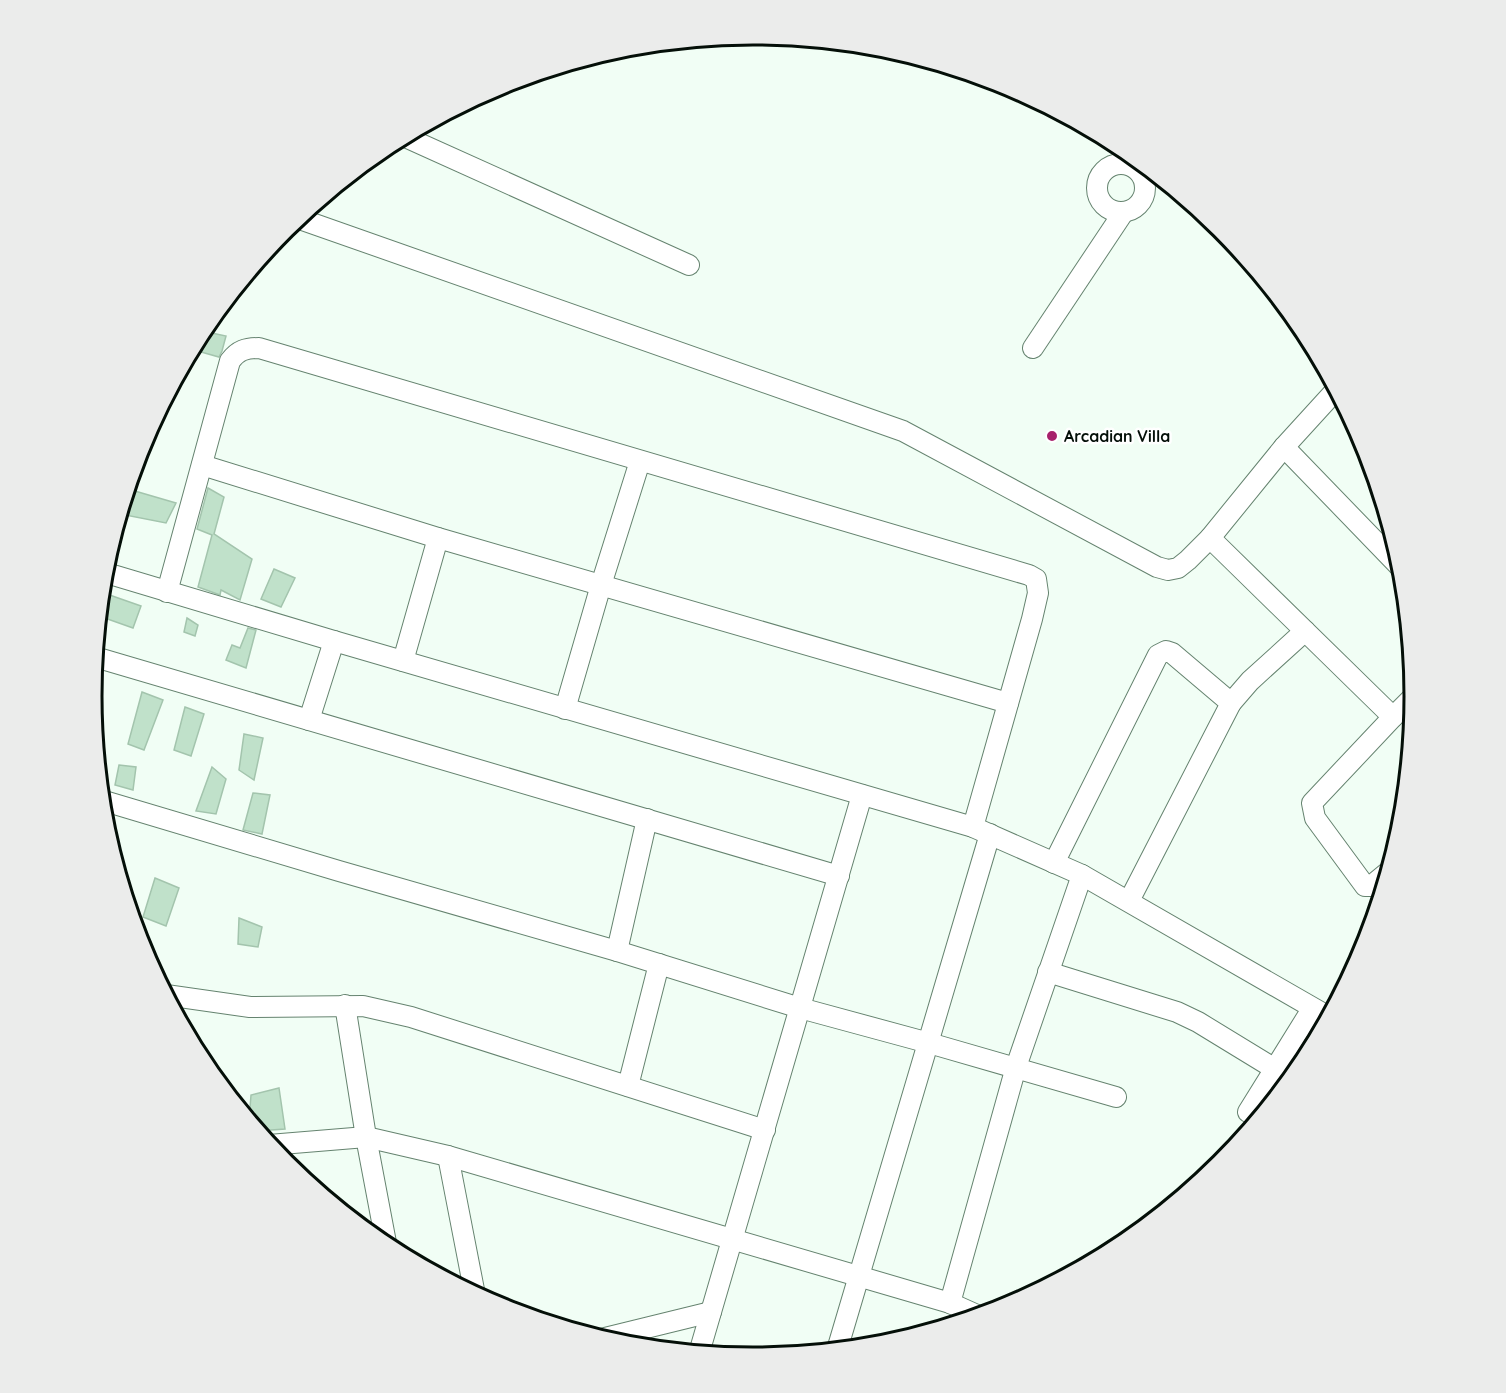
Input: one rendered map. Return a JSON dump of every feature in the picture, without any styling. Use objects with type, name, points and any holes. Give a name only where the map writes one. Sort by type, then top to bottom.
[{"type":"street","points":[[413,141],[689,265]]},
{"type":"street","points":[[1120,158],[1103,173],[1097,188],[1102,203],[1108,209],[1123,213],[1130,211],[1142,201],[1146,186],[1143,175]]},
{"type":"street","points":[[1033,348],[1123,213]]},
{"type":"street","points":[[307,222],[903,431],[1157,567],[1168,570],[1178,568],[1210,538],[1284,447],[1331,396]]},
{"type":"street","points":[[167,592],[230,361],[236,353],[246,348],[259,348],[1029,575],[1036,579],[1038,593],[1008,703],[982,831],[929,1042],[840,1342]]},
{"type":"street","points":[[1284,447],[1387,549]]},
{"type":"street","points":[[565,709],[640,461]]},
{"type":"street","points":[[202,465],[438,538],[1008,703]]},
{"type":"street","points":[[404,661],[438,538]]},
{"type":"street","points":[[1210,538],[1393,717]]},
{"type":"street","points":[[113,575],[982,831],[1082,875],[1321,1013],[1275,1069],[1248,1112]]},
{"type":"street","points":[[1129,901],[1231,703],[1250,681],[1305,631]]},
{"type":"street","points":[[309,720],[334,642]]},
{"type":"street","points":[[1054,863],[1161,652],[1172,653],[1231,703]]},
{"type":"street","points":[[103,659],[839,876]]},
{"type":"street","points":[[1377,881],[1371,886],[1365,886],[1315,818],[1312,803],[1404,706]]},
{"type":"street","points":[[701,1346],[862,795]]},
{"type":"street","points":[[110,803],[617,951],[800,1008],[929,1042],[1116,1096]]},
{"type":"street","points":[[617,951],[647,819]]},
{"type":"street","points":[[950,1303],[1016,1067],[1082,875]]},
{"type":"street","points":[[628,1086],[659,964]]},
{"type":"street","points":[[1048,972],[1178,1012],[1275,1069]]},
{"type":"street","points":[[175,996],[250,1007],[363,1006],[411,1017],[765,1130]]},
{"type":"street","points":[[345,1005],[384,1233]]},
{"type":"street","points":[[280,1144],[366,1137],[448,1156],[950,1303],[968,1311]]},
{"type":"street","points":[[448,1156],[473,1284]]},
{"type":"street","points":[[621,1334],[711,1312]]},
{"type":"building","points":[[212,333],[226,336],[219,357],[201,352]]},
{"type":"building","points":[[208,488],[224,497],[214,534],[252,559],[240,600],[221,590],[220,595],[198,587],[212,535],[197,529]]},
{"type":"building","points":[[135,491],[176,503],[166,523],[128,515]]},
{"type":"building","points":[[274,569],[295,578],[281,607],[261,599]]},
{"type":"building","points":[[110,595],[141,606],[133,628],[106,619]]},
{"type":"building","points":[[187,618],[198,625],[195,636],[184,632]]},
{"type":"building","points":[[248,628],[256,630],[246,668],[226,660],[232,645],[240,648]]},
{"type":"building","points":[[142,692],[163,700],[144,750],[128,744]]},
{"type":"building","points":[[185,707],[204,714],[191,756],[174,750]]},
{"type":"building","points":[[244,734],[263,738],[254,780],[239,770]]},
{"type":"building","points":[[119,765],[136,767],[133,790],[115,785]]},
{"type":"building","points":[[212,767],[226,779],[216,814],[196,811]]},
{"type":"building","points":[[253,793],[270,795],[262,834],[243,830]]},
{"type":"building","points":[[155,878],[179,888],[166,926],[143,917]]},
{"type":"building","points":[[239,918],[262,927],[258,947],[238,944]]},
{"type":"building","points":[[279,1088],[285,1129],[267,1130],[250,1110],[251,1095]]},
{"type":"place","name":"Arcadian Villa","points":[[1052,436]]}]
